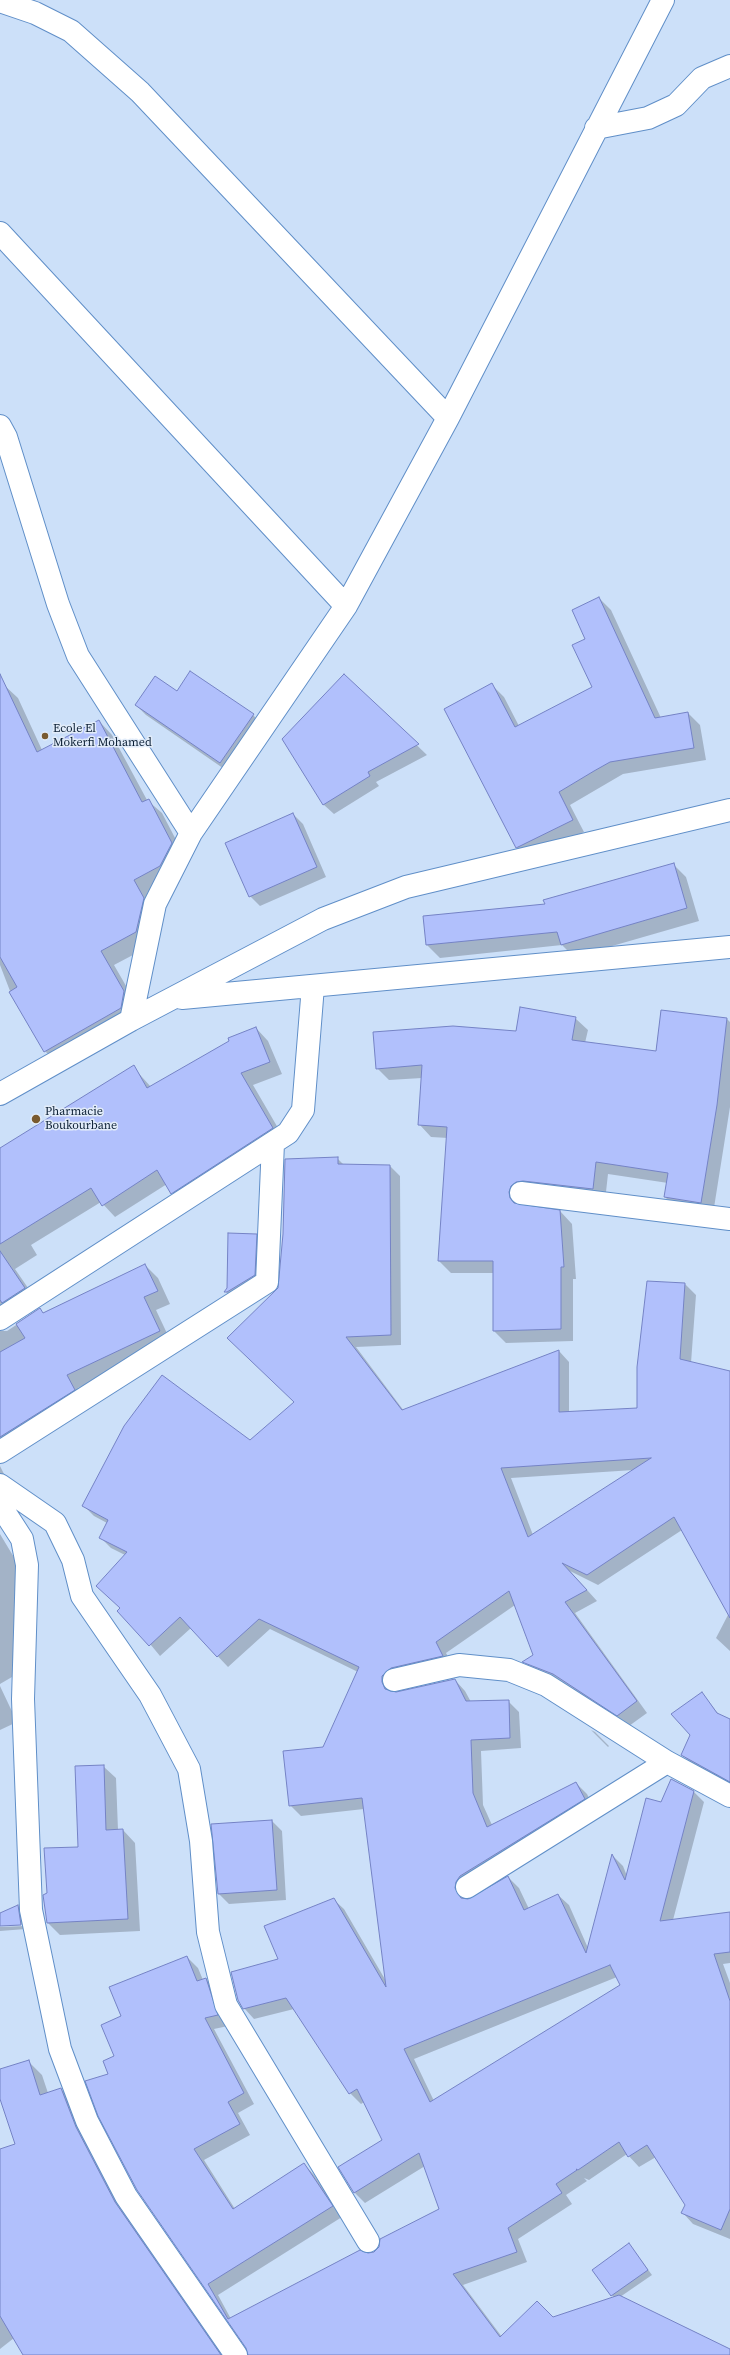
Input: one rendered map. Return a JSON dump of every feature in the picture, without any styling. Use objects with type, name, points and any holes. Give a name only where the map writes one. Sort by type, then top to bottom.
[{"type":"street","points":[[132,1020],[155,904],[191,833],[346,606],[448,418],[663,0]]},
{"type":"street","points":[[0,1],[35,13],[71,31],[140,92],[448,418]]},
{"type":"street","points":[[596,128],[648,118],[676,105],[702,78],[730,66]]},
{"type":"street","points":[[0,233],[346,606]]},
{"type":"street","points":[[0,426],[6,437],[58,604],[78,656],[191,833]]},
{"type":"street","points":[[0,1094],[132,1020],[323,919],[406,887],[730,810]]},
{"type":"street","points":[[172,999],[730,947]]},
{"type":"street","points":[[0,1319],[288,1133],[303,1110],[313,986]]},
{"type":"street","points":[[0,1452],[267,1282],[273,1143]]},
{"type":"street","points":[[521,1193],[730,1219]]},
{"type":"street","points":[[0,1484],[55,1523],[73,1560],[82,1596],[150,1695],[190,1769],[201,1841],[208,1932],[226,2005],[368,2241]]},
{"type":"street","points":[[0,1505],[22,1539],[28,1565],[23,1699],[31,1910],[60,2049],[87,2120],[126,2196],[236,2355]]},
{"type":"street","points":[[394,1680],[459,1664],[509,1670],[546,1685],[667,1762],[730,1796]]},
{"type":"street","points":[[467,1887],[667,1762]]},
{"type":"building","points":[[599,597],[655,718],[688,712],[694,748],[610,762],[559,792],[573,820],[516,848],[444,709],[492,683],[515,727],[592,687],[572,645],[585,639],[572,610]]},
{"type":"building","points":[[190,671],[254,714],[220,763],[135,705],[155,676],[177,691]]},
{"type":"building","points":[[0,674],[37,752],[99,720],[142,802],[149,799],[172,843],[160,866],[134,880],[144,898],[136,932],[101,951],[124,991],[121,1008],[44,1052],[9,992],[17,987],[0,957]]},
{"type":"building","points":[[344,674],[419,744],[368,772],[370,776],[323,805],[282,739]]},
{"type":"building","points":[[293,813],[317,867],[249,897],[225,843]]},
{"type":"building","points":[[674,863],[687,908],[561,945],[557,932],[426,945],[423,916],[545,904],[543,900]]},
{"type":"building","points":[[520,1007],[576,1017],[572,1040],[656,1051],[661,1010],[727,1018],[717,1105],[701,1203],[664,1197],[668,1173],[596,1162],[593,1189],[523,1181],[516,1182],[511,1186],[509,1192],[510,1198],[514,1203],[560,1210],[564,1267],[561,1267],[561,1329],[493,1331],[493,1261],[438,1261],[447,1127],[418,1125],[422,1065],[376,1069],[373,1032],[453,1026],[516,1031]]},
{"type":"building","points":[[256,1027],[270,1062],[241,1073],[273,1128],[171,1194],[157,1170],[102,1206],[91,1188],[0,1244],[0,1148],[134,1065],[147,1088],[229,1041],[228,1038]]},
{"type":"building","points":[[338,1157],[338,1164],[390,1165],[391,1335],[346,1337],[402,1410],[559,1350],[559,1412],[637,1408],[637,1367],[647,1281],[685,1283],[680,1359],[730,1371],[730,1618],[674,1517],[587,1575],[562,1563],[587,1590],[565,1602],[637,1701],[617,1716],[553,1674],[522,1662],[533,1655],[509,1591],[436,1642],[443,1656],[391,1668],[382,1676],[382,1682],[385,1689],[396,1692],[455,1679],[466,1701],[509,1700],[510,1738],[471,1740],[473,1793],[487,1827],[576,1782],[585,1799],[460,1876],[456,1882],[455,1888],[461,1898],[468,1899],[508,1876],[524,1910],[558,1894],[586,1953],[612,1854],[625,1880],[646,1798],[661,1802],[671,1779],[694,1791],[660,1921],[730,1912],[730,1952],[714,1954],[730,2001],[730,2209],[721,2230],[681,2213],[685,2205],[647,2145],[628,2157],[619,2142],[578,2170],[576,2169],[577,2170],[556,2184],[562,2193],[508,2228],[517,2252],[453,2274],[500,2337],[537,2301],[553,2317],[619,2295],[730,2349],[730,2355],[248,2355],[246,2348],[137,2190],[98,2116],[85,2081],[108,2074],[103,2061],[114,2056],[101,2025],[121,2016],[109,1987],[187,1956],[197,1981],[206,1978],[218,2015],[205,2018],[244,2093],[228,2102],[240,2124],[194,2149],[233,2209],[304,2163],[333,2206],[208,2284],[228,2319],[360,2250],[368,2253],[374,2252],[379,2247],[380,2239],[439,2209],[419,2153],[354,2193],[338,2167],[382,2140],[357,2089],[349,2094],[286,1998],[243,2009],[238,2000],[231,1972],[278,1959],[264,1926],[334,1898],[386,1987],[362,1798],[289,1806],[283,1751],[323,1747],[359,1667],[259,1619],[217,1657],[180,1617],[149,1646],[117,1611],[120,1608],[96,1586],[127,1552],[99,1538],[108,1520],[82,1506],[124,1426],[162,1375],[250,1440],[294,1402],[227,1338],[278,1288],[283,1234],[285,1159]],"holes":[[[651,1458],[528,1537],[501,1468]],[[610,1965],[620,1985],[430,2102],[404,2049]]]},
{"type":"building","points":[[228,1233],[257,1234],[255,1275],[227,1292],[224,1292],[227,1288]]},
{"type":"building","points":[[0,1251],[25,1288],[2,1303],[0,1300]]},
{"type":"building","points":[[145,1264],[158,1291],[144,1297],[160,1331],[67,1375],[75,1390],[0,1437],[0,1352],[25,1338],[16,1324],[40,1308],[43,1313]]},
{"type":"building","points":[[702,1692],[717,1713],[730,1719],[730,1782],[681,1755],[690,1735],[671,1714]]},
{"type":"building","points":[[104,1765],[106,1830],[123,1829],[128,1919],[47,1923],[43,1895],[47,1893],[44,1848],[78,1847],[75,1766]]},
{"type":"building","points":[[272,1820],[277,1890],[218,1894],[211,1824]]},
{"type":"building","points":[[18,1905],[21,1925],[0,1926],[0,1913]]},
{"type":"building","points":[[29,2060],[40,2095],[61,2088],[76,2127],[115,2202],[221,2355],[23,2355],[0,2316],[0,2149],[15,2144],[0,2099],[0,2069]]},
{"type":"building","points":[[629,2243],[648,2270],[611,2296],[592,2270]]},
{"type":"place","name":"Ecole El Mokerfi Mohamed","points":[[45,736]]},
{"type":"place","name":"Pharmacie Boukourbane","points":[[36,1119]]}]
